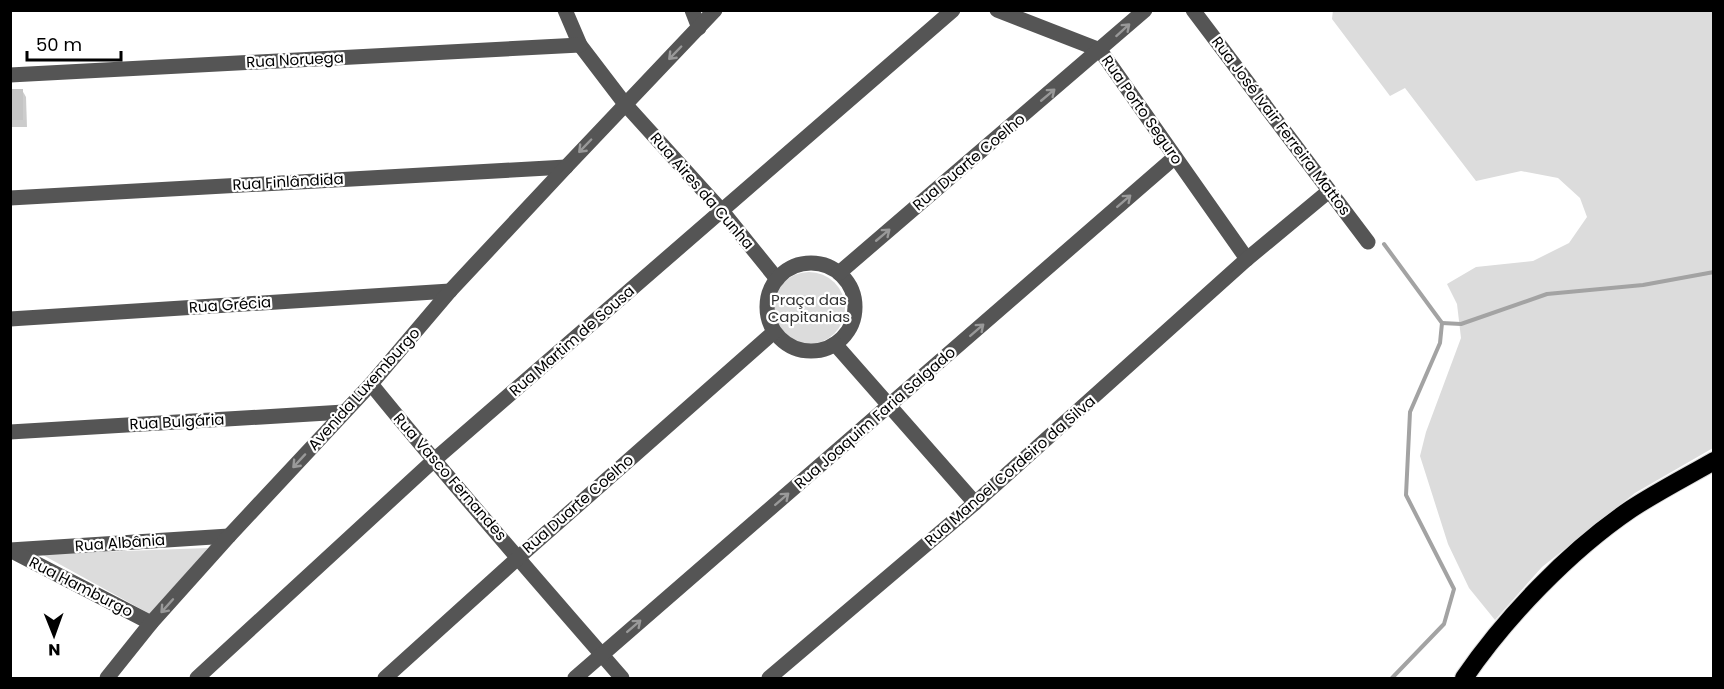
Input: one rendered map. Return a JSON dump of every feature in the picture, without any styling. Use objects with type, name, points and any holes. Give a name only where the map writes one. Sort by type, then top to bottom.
[{"type":"highway","points":[[1464,678],[1527,600],[1578,550],[1630,510],[1713,460]]},
{"type":"street","name":"Rua Aires da Cunha","points":[[565,10],[580,45],[625,104],[722,211],[777,279]]},
{"type":"street","points":[[692,10],[699,28]]},
{"type":"street","name":"Avenida Luxemburgo","points":[[107,678],[229,536],[371,384],[450,291],[715,10]]},
{"type":"street","name":"Rua Martim de Sousa","points":[[197,678],[434,461],[952,10]]},
{"type":"street","name":"Rua Porto Seguro","points":[[997,10],[1100,50],[1247,259]]},
{"type":"street","name":"Rua Duarte Coelho","points":[[839,273],[1145,10]]},
{"type":"street","name":"Rua José Ivair Ferreira Mattos","points":[[1193,10],[1368,242]]},
{"type":"street","name":"Rua Noruega","points":[[10,75],[580,45]]},
{"type":"street","name":"Rua Joaquim Faria Salgado","points":[[575,678],[1175,157]]},
{"type":"street","name":"Rua Finlândida","points":[[10,198],[566,166]]},
{"type":"street","name":"Rua Manoel Cordeiro da Silva","points":[[769,678],[975,503],[1247,259],[1329,191]]},
{"type":"street","points":[[812,263],[821,264],[839,273],[850,286],[855,301],[854,318],[847,333],[835,344],[819,351],[802,351],[786,344],[774,332],[768,319],[767,305],[770,291],[777,279],[793,267],[812,263]]},
{"type":"street","name":"Rua Grécia","points":[[10,320],[450,291]]},
{"type":"street","name":"Rua Duarte Coelho","points":[[385,678],[774,332]]},
{"type":"street","points":[[835,344],[975,503]]},
{"type":"street","name":"Rua Vasco Fernandes","points":[[371,384],[434,461],[622,678]]},
{"type":"street","name":"Rua Bulgária","points":[[10,432],[344,412]]},
{"type":"street","name":"Rua Albânia","points":[[10,550],[229,536]]},
{"type":"street","name":"Rua Hamburgo","points":[[10,550],[152,623]]},
{"type":"green space","points":[[1333,10],[1713,11],[1713,448],[1635,493],[1542,567],[1495,620],[1469,588],[1448,544],[1420,456],[1426,432],[1461,338],[1457,304],[1447,284],[1476,267],[1533,261],[1569,243],[1587,217],[1580,198],[1558,178],[1521,171],[1476,181],[1405,88],[1390,96],[1332,19]]},
{"type":"green space","name":"Praça das Capitanias","points":[[809,272],[823,275],[835,282],[842,294],[845,308],[842,322],[835,334],[823,341],[809,344],[795,341],[783,334],[776,322],[773,308],[776,294],[783,282],[795,275]]},
{"type":"green space","points":[[208,548],[150,614],[41,554]]},
{"type":"building","points":[[10,89],[23,89],[23,120],[10,120]]},
{"type":"waterway","points":[[1384,244],[1442,323],[1440,343],[1410,412],[1406,495],[1454,589],[1444,624],[1392,678]]},
{"type":"waterway","points":[[1442,323],[1461,324],[1547,294],[1643,285],[1714,272]]}]
